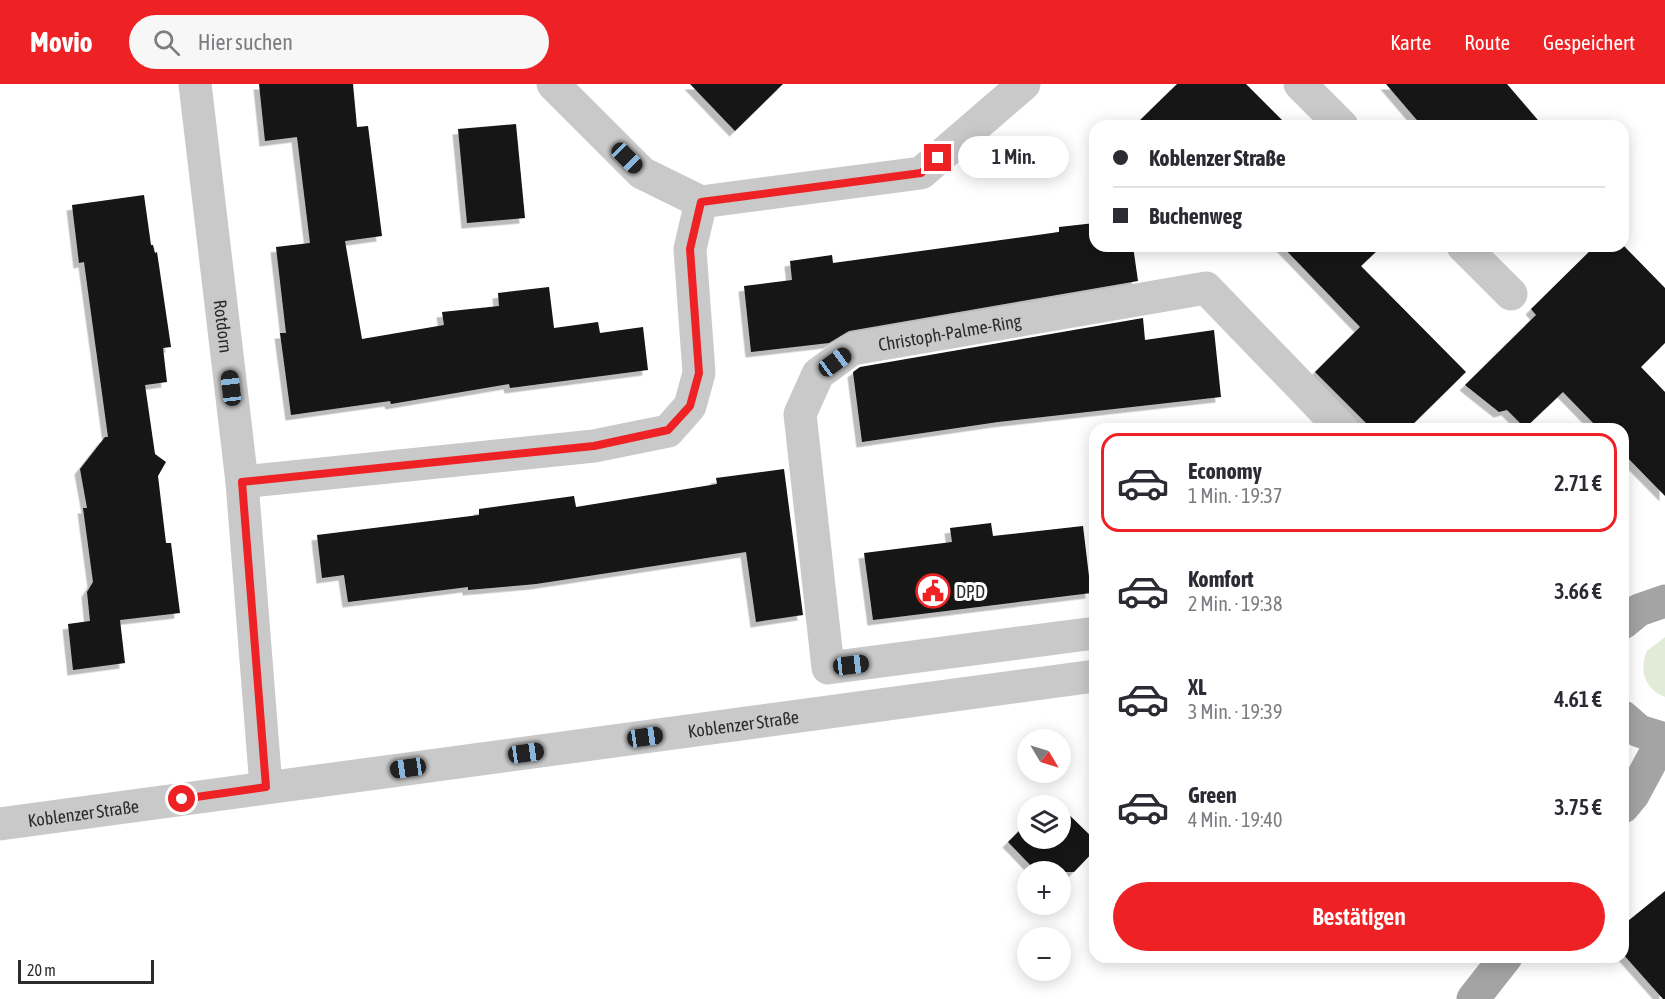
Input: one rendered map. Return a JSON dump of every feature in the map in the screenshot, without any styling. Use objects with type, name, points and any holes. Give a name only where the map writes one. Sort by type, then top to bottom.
[{"type":"main road","points":[[1629,618],[1639,610],[1665,602]]},
{"type":"main road","points":[[1629,722],[1639,731],[1664,739],[1629,797]]},
{"type":"main road","points":[[1473,999],[1501,963]]},
{"type":"street","name":"Rotdorn","points":[[195,84],[242,482],[266,787]]},
{"type":"street","points":[[553,84],[642,173],[701,202],[921,173],[1024,84]]},
{"type":"street","points":[[1306,90],[1336,120]]},
{"type":"street","points":[[242,482],[594,446],[668,430],[690,406],[699,373],[690,249],[701,202]]},
{"type":"street","points":[[1469,252],[1511,294]]},
{"type":"street","name":"Christoph-Palme-Ring","points":[[828,668],[800,414],[818,374],[852,349],[1206,288],[1336,423]]},
{"type":"street","points":[[835,712],[828,668],[1089,634]]},
{"type":"street","name":"Koblenzer Straße","points":[[0,824],[1089,677]]},
{"type":"green space","points":[[1665,637],[1665,697],[1658,694],[1648,684],[1643,665],[1647,651]]},
{"type":"building","points":[[259,84],[353,84],[357,127],[368,126],[382,236],[345,241],[362,339],[444,325],[442,312],[499,306],[498,293],[549,287],[554,328],[598,322],[600,333],[643,327],[648,370],[510,388],[509,384],[391,404],[390,401],[291,415],[280,333],[286,333],[276,247],[310,243],[297,137],[265,141]]},
{"type":"building","points":[[690,84],[783,84],[735,131]]},
{"type":"building","points":[[1177,84],[1246,84],[1282,120],[1140,120]]},
{"type":"building","points":[[1386,84],[1507,84],[1538,120],[1417,120]]},
{"type":"building","points":[[516,124],[525,218],[467,223],[458,129]]},
{"type":"building","points":[[144,195],[151,245],[155,253],[157,252],[171,347],[163,348],[167,382],[145,385],[155,454],[166,462],[158,476],[166,543],[171,543],[180,613],[120,620],[125,663],[73,670],[68,624],[90,621],[87,592],[93,582],[83,508],[87,508],[80,469],[105,437],[108,437],[84,262],[79,263],[72,205]]},
{"type":"building","points":[[1089,224],[1089,252],[1134,252],[1138,281],[849,331],[829,343],[751,352],[744,286],[792,280],[790,261],[832,255],[833,263],[1059,232],[1059,227]]},
{"type":"building","points":[[1629,251],[1665,288],[1665,343],[1641,367],[1665,392],[1665,496],[1629,459],[1629,423],[1593,423],[1563,392],[1530,423],[1520,423],[1507,410],[1499,412],[1465,385],[1536,315],[1531,309],[1589,252]]},
{"type":"building","points":[[1288,252],[1376,252],[1361,266],[1466,372],[1414,423],[1366,423],[1315,372],[1360,327]]},
{"type":"building","points":[[1143,318],[1145,340],[1214,330],[1221,397],[998,422],[862,442],[853,372],[860,367]]},
{"type":"building","points":[[784,469],[803,615],[756,622],[746,552],[536,584],[468,590],[468,587],[348,602],[344,575],[322,578],[317,535],[479,515],[479,509],[574,496],[576,507],[717,484],[716,478]]},
{"type":"building","points":[[991,523],[993,536],[1083,526],[1089,593],[873,620],[864,553],[952,542],[950,528]]},
{"type":"building","points":[[1071,817],[1089,834],[1089,856],[1074,872],[1071,872],[1071,861],[1026,861],[1008,842],[1017,833],[1017,849],[1071,849]]},
{"type":"building","points":[[1665,891],[1665,999],[1629,961],[1629,920]]},
{"type":"place","name":"DPD","points":[[933,591]]},
{"type":"route","points":[[182,799],[266,787],[242,482],[594,446],[668,430],[690,406],[699,373],[690,249],[701,202],[921,173],[938,158]]}]
